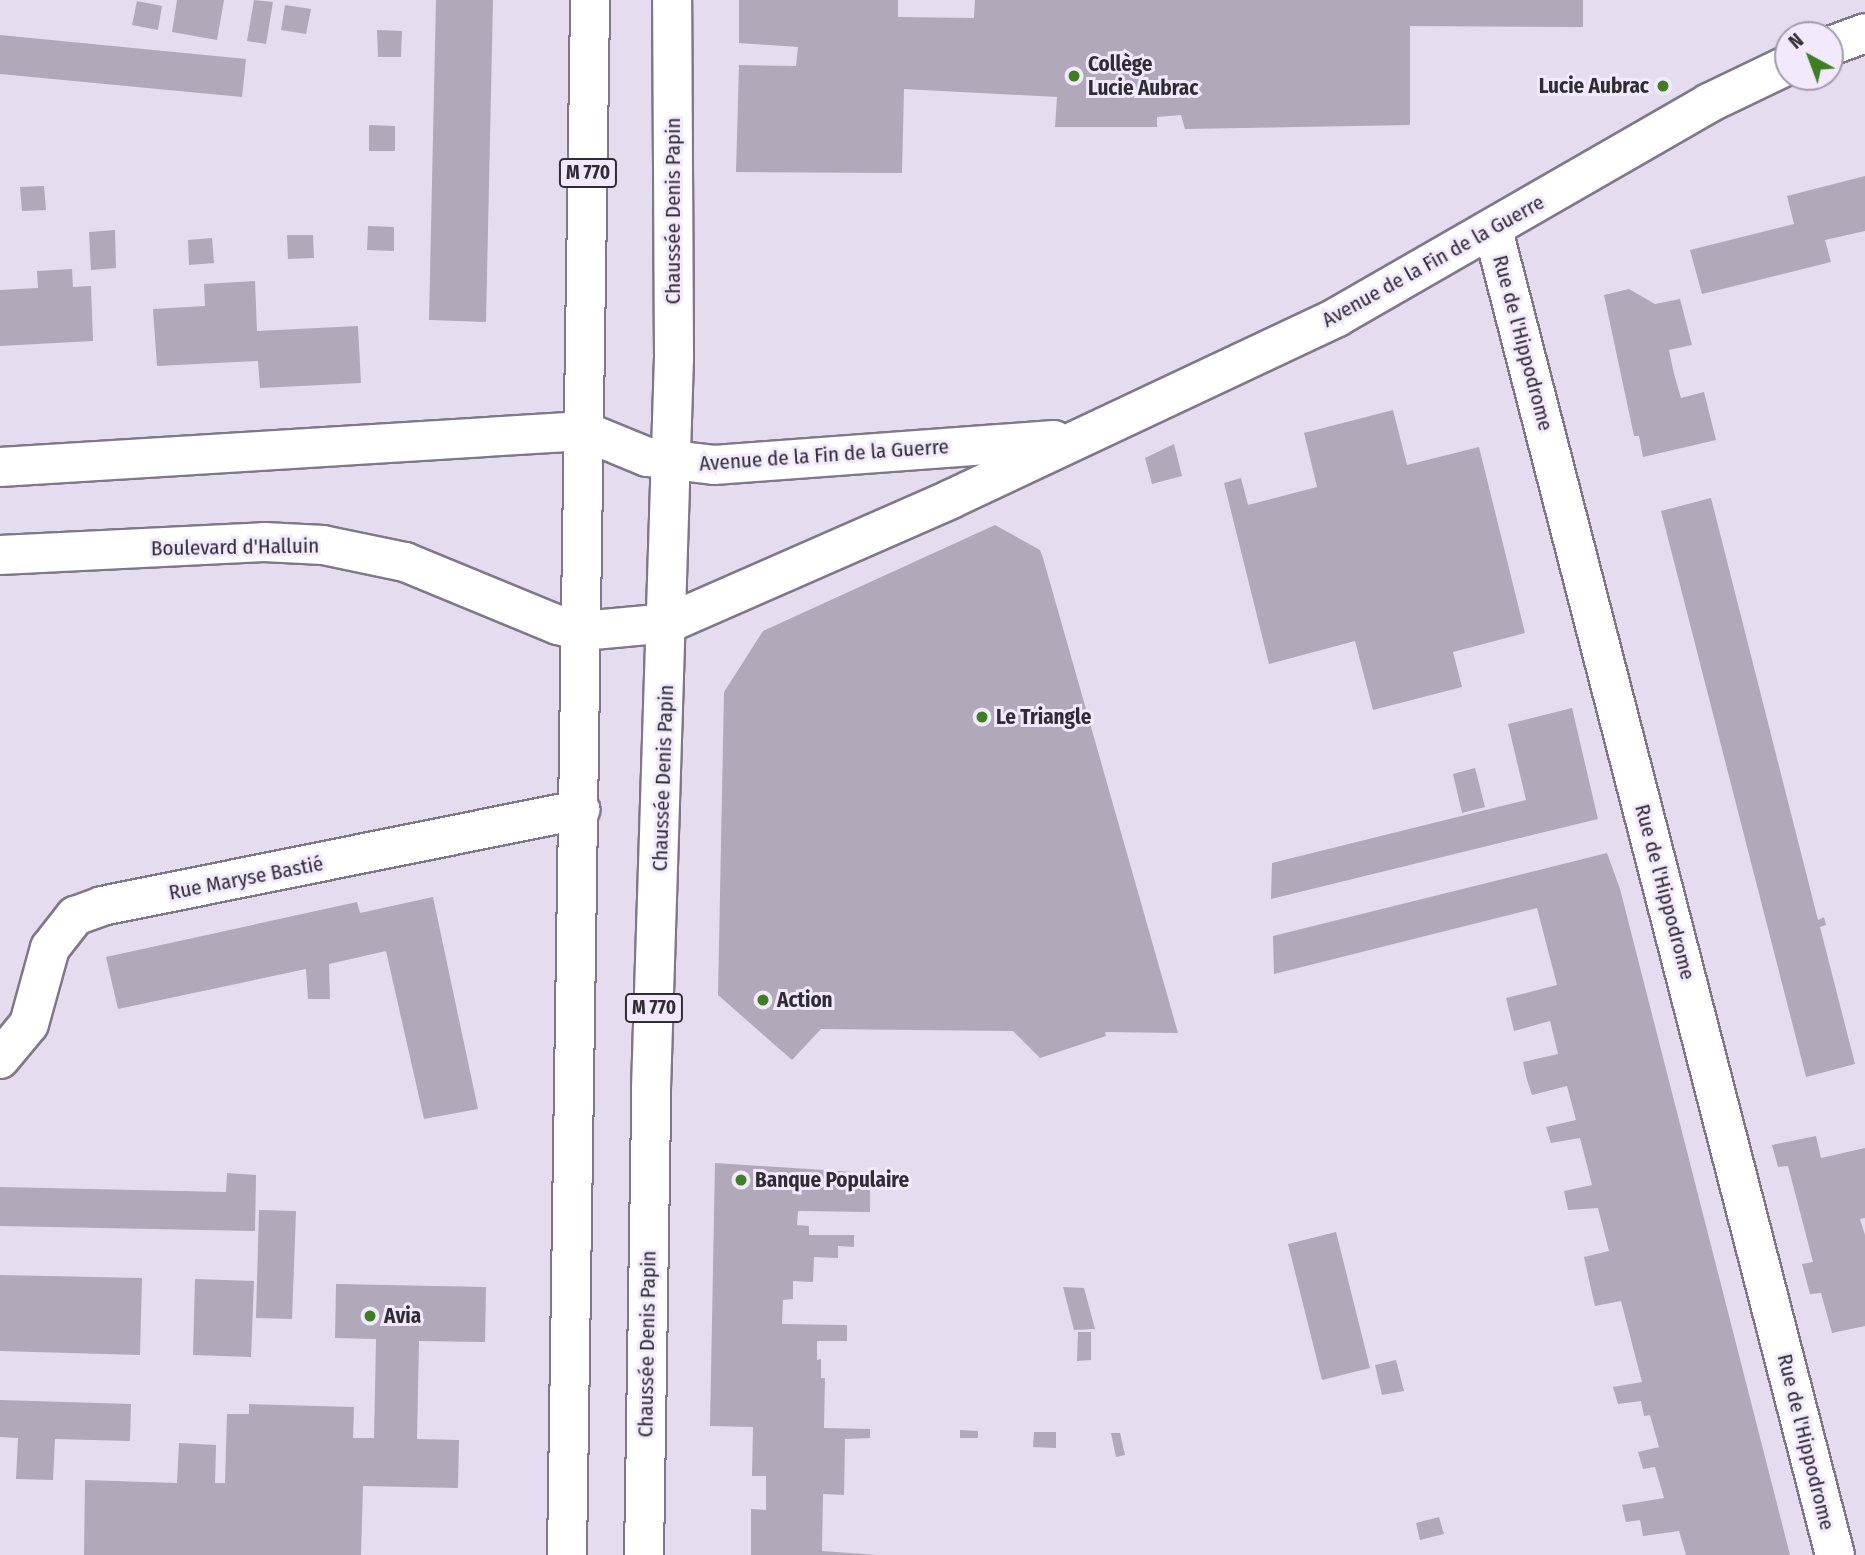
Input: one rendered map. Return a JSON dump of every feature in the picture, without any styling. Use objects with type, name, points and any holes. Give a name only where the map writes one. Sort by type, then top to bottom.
[{"type":"main road","name":"M 770","points":[[567,1555],[590,0]]},
{"type":"main road","name":"Chaussée Denis Papin","points":[[643,1555],[651,1089],[669,623],[672,0]]},
{"type":"main road","points":[[1844,41],[1865,33]]},
{"type":"main road","name":"Avenue de la Fin de la Guerre","points":[[582,631],[669,623],[951,499],[1070,439],[1337,317],[1493,230],[1709,103],[1774,72]]},
{"type":"main road","name":"Rue de l'Hippodrome","points":[[1493,230],[1835,1555]]},
{"type":"main road","name":"Avenue de la Fin de la Guerre","points":[[584,430],[670,462],[758,463],[1070,439]]},
{"type":"main road","points":[[0,467],[584,430]]},
{"type":"main road","name":"Boulevard d'Halluin","points":[[0,555],[264,542],[365,550],[582,631]]},
{"type":"main road","name":"Rue Maryse Bastié","points":[[0,1059],[29,1024],[50,948],[75,916],[102,906],[580,810]]},
{"type":"building","points":[[177,0],[224,0],[217,40],[172,32]]},
{"type":"building","points":[[254,0],[273,2],[266,44],[247,41]]},
{"type":"building","points":[[436,0],[493,0],[486,322],[429,320]]},
{"type":"building","name":"Collège Lucie Aubrac","points":[[739,0],[898,0],[898,17],[974,18],[975,0],[1583,0],[1583,27],[1410,26],[1410,125],[1185,129],[1181,115],[1157,117],[1157,127],[1055,127],[1057,97],[904,89],[902,173],[736,172],[739,65],[796,66],[798,47],[739,43]]},
{"type":"building","points":[[137,1],[162,6],[158,30],[132,25]]},
{"type":"building","points":[[285,5],[311,9],[306,34],[281,30]]},
{"type":"building","points":[[377,30],[402,31],[401,57],[378,57]]},
{"type":"building","points":[[0,35],[246,59],[242,97],[0,74]]},
{"type":"building","points":[[369,125],[395,126],[395,151],[369,151]]},
{"type":"building","points":[[1865,176],[1865,231],[1825,240],[1831,262],[1702,294],[1690,250],[1794,224],[1787,196]]},
{"type":"building","points":[[44,186],[46,210],[22,211],[20,187]]},
{"type":"building","points":[[368,226],[394,227],[394,251],[367,250]]},
{"type":"building","points":[[115,230],[116,268],[91,270],[89,232]]},
{"type":"building","points":[[287,235],[313,235],[314,258],[288,259]]},
{"type":"building","points":[[212,238],[214,263],[189,265],[188,240]]},
{"type":"building","points":[[72,269],[73,287],[91,286],[93,341],[0,346],[0,290],[38,288],[37,271]]},
{"type":"building","points":[[255,281],[257,331],[358,326],[361,383],[260,388],[258,361],[157,366],[153,309],[205,306],[204,284]]},
{"type":"building","points":[[1629,289],[1655,304],[1680,299],[1692,345],[1669,350],[1674,374],[1681,398],[1704,392],[1716,440],[1643,457],[1639,436],[1634,436],[1604,295]]},
{"type":"building","points":[[1393,410],[1407,465],[1479,447],[1525,633],[1453,652],[1462,687],[1373,710],[1355,641],[1269,664],[1224,483],[1241,478],[1248,505],[1317,487],[1304,433]]},
{"type":"building","points":[[1174,444],[1182,476],[1152,484],[1145,458]]},
{"type":"building","points":[[1711,498],[1818,920],[1824,917],[1826,925],[1820,927],[1855,1064],[1806,1077],[1661,511]]},
{"type":"building","points":[[995,525],[1040,550],[1043,558],[1178,1033],[1105,1032],[1106,1036],[1040,1058],[1013,1031],[821,1029],[792,1060],[718,995],[724,692],[763,631]]},
{"type":"building","points":[[1572,708],[1598,819],[1271,899],[1272,863],[1526,800],[1508,724]]},
{"type":"building","points":[[1475,768],[1485,807],[1462,813],[1453,774]]},
{"type":"building","points":[[1607,853],[1620,889],[1790,1555],[1686,1555],[1679,1531],[1643,1536],[1640,1520],[1626,1522],[1622,1505],[1664,1498],[1655,1467],[1643,1469],[1638,1452],[1659,1447],[1650,1415],[1644,1416],[1641,1401],[1618,1404],[1613,1387],[1642,1382],[1621,1301],[1595,1306],[1584,1257],[1609,1251],[1598,1208],[1568,1210],[1564,1191],[1592,1185],[1580,1138],[1551,1143],[1546,1127],[1576,1120],[1567,1086],[1532,1095],[1527,1080],[1523,1062],[1558,1054],[1550,1021],[1514,1031],[1506,998],[1557,985],[1537,908],[1274,974],[1273,936]]},
{"type":"building","points":[[433,897],[478,1109],[424,1119],[386,951],[329,964],[330,999],[308,999],[306,969],[118,1009],[106,957],[357,902],[360,913]]},
{"type":"building","points":[[1816,1136],[1821,1158],[1865,1148],[1865,1218],[1860,1219],[1865,1235],[1865,1326],[1832,1333],[1821,1293],[1810,1294],[1802,1264],[1813,1262],[1788,1166],[1778,1167],[1772,1145]]},
{"type":"building","points":[[715,1163],[870,1173],[870,1212],[798,1211],[797,1225],[809,1226],[809,1235],[854,1235],[854,1247],[838,1246],[838,1258],[814,1257],[813,1282],[793,1281],[793,1299],[783,1300],[782,1324],[847,1325],[847,1341],[817,1341],[817,1360],[821,1359],[821,1378],[825,1378],[824,1428],[870,1429],[870,1438],[845,1439],[844,1495],[823,1494],[822,1551],[877,1555],[751,1555],[751,1509],[766,1510],[766,1476],[752,1476],[753,1427],[710,1426]]},
{"type":"building","points":[[227,1173],[256,1175],[255,1231],[0,1226],[0,1187],[226,1192]]},
{"type":"building","points":[[259,1210],[296,1211],[292,1319],[256,1318]]},
{"type":"building","points":[[1336,1232],[1370,1368],[1322,1380],[1288,1244]]},
{"type":"building","points":[[0,1275],[142,1278],[140,1355],[0,1351]]},
{"type":"building","points":[[195,1279],[254,1281],[251,1357],[193,1355]]},
{"type":"building","points":[[336,1284],[486,1287],[485,1342],[419,1341],[417,1439],[459,1440],[458,1488],[363,1486],[361,1555],[84,1555],[85,1480],[177,1483],[179,1443],[216,1445],[215,1483],[225,1483],[227,1414],[249,1414],[249,1404],[354,1407],[353,1438],[374,1438],[376,1339],[335,1338]]},
{"type":"building","points":[[1063,1287],[1084,1288],[1095,1329],[1074,1330]]},
{"type":"building","points":[[1078,1332],[1091,1332],[1091,1360],[1077,1361]]},
{"type":"building","points":[[1396,1360],[1404,1391],[1382,1395],[1375,1365]]},
{"type":"building","points":[[0,1400],[131,1404],[130,1441],[55,1439],[53,1480],[16,1479],[18,1438],[0,1437]]},
{"type":"building","points":[[960,1430],[978,1431],[978,1438],[960,1438]]},
{"type":"building","points":[[1034,1432],[1056,1432],[1056,1448],[1033,1447]]},
{"type":"building","points":[[1111,1433],[1120,1433],[1125,1455],[1116,1457]]},
{"type":"building","points":[[1439,1517],[1444,1534],[1420,1540],[1416,1523]]},
{"type":"place","name":"Collège Lucie Aubrac","points":[[1074,76]]},
{"type":"place","name":"Lucie Aubrac","points":[[1663,86]]},
{"type":"place","name":"Le Triangle","points":[[982,717]]},
{"type":"place","name":"Action","points":[[763,1000]]},
{"type":"place","name":"Banque Populaire","points":[[741,1180]]},
{"type":"place","name":"Avia","points":[[370,1316]]}]
